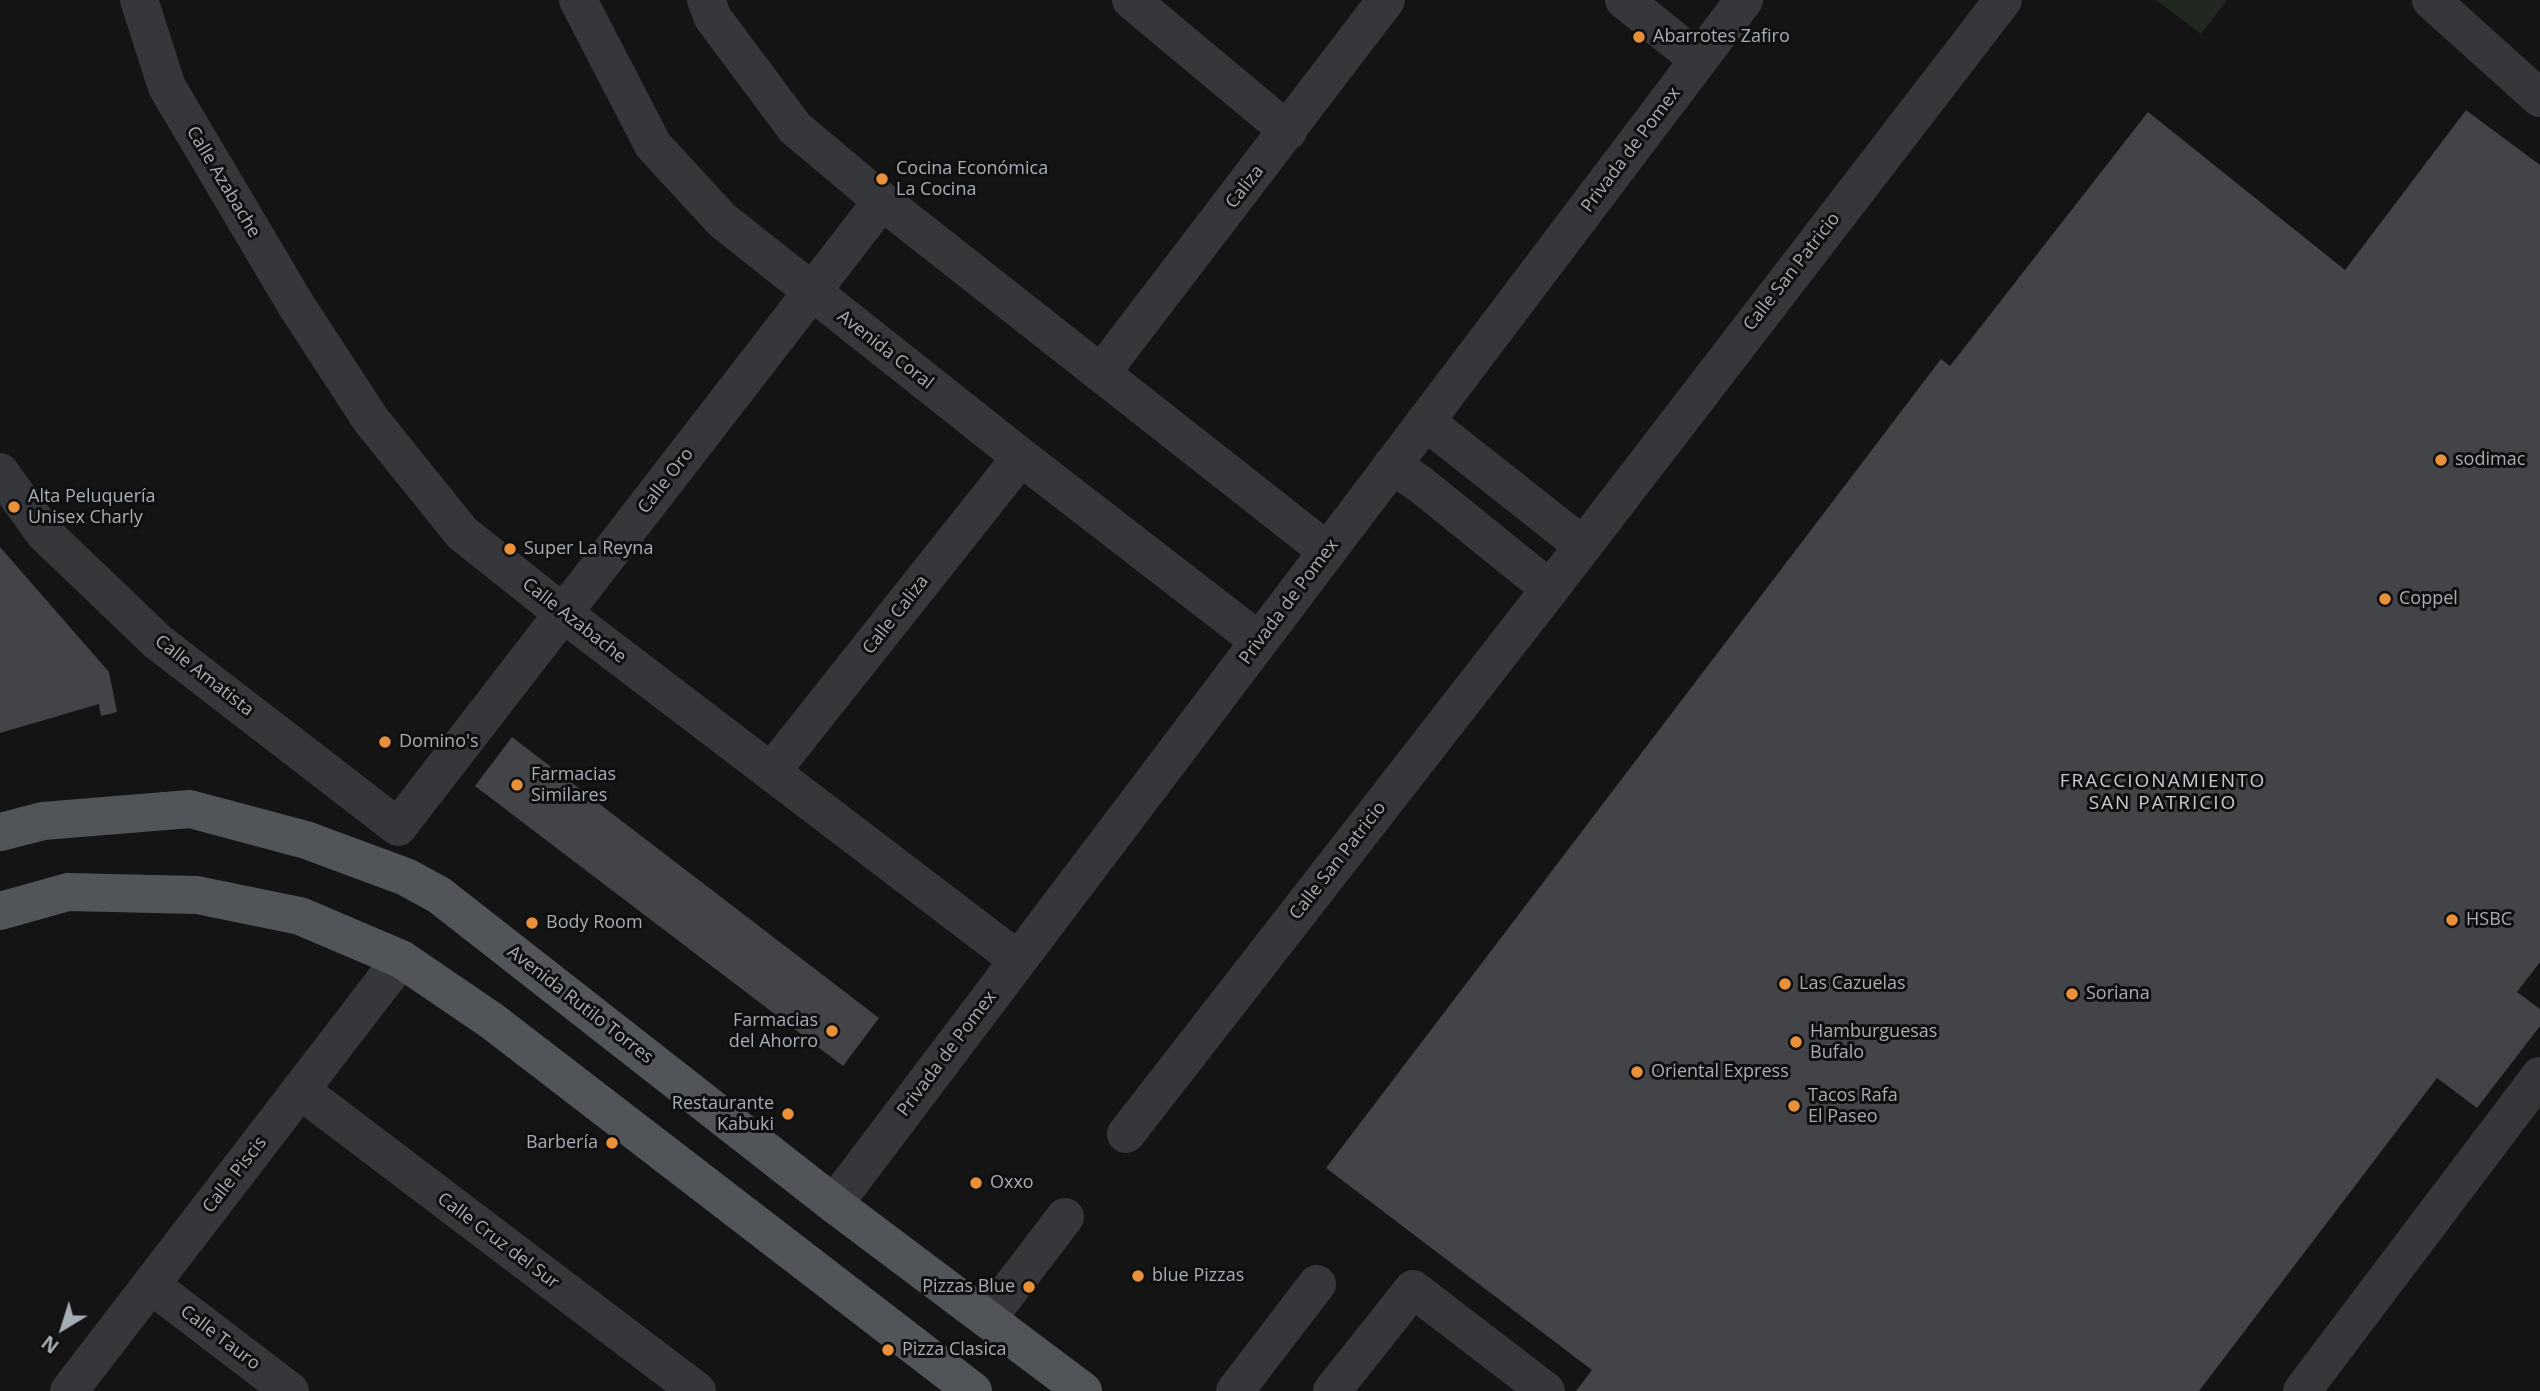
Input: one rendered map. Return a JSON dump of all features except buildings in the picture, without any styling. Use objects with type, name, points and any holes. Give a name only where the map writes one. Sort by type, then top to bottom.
[{"type":"main road","name":"Avenida Rutilo Torres","points":[[0,832],[43,821],[190,809],[306,839],[394,872],[439,895],[834,1204],[1083,1391]]},
{"type":"main road","points":[[0,911],[68,892],[197,895],[300,916],[401,959],[492,1021],[972,1391]]},
{"type":"street","name":"Calle Azabache","points":[[139,0],[167,87],[296,305],[371,420],[462,533],[564,614],[1018,960]]},
{"type":"street","name":"Avenida Coral","points":[[578,0],[653,145],[722,220],[1259,641]]},
{"type":"street","points":[[706,0],[713,18],[795,128],[882,201],[1327,551]]},
{"type":"street","points":[[1131,0],[1288,131]]},
{"type":"street","name":"Caliza","points":[[1102,372],[1386,0]]},
{"type":"street","points":[[1624,0],[1699,60]]},
{"type":"street","name":"Privada de Pomex","points":[[834,1204],[1744,0]]},
{"type":"street","name":"Calle San Patricio","points":[[1126,1134],[2003,0]]},
{"type":"street","points":[[2431,0],[2540,98]]},
{"type":"street","name":"Calle Oro","points":[[398,827],[882,201]]},
{"type":"street","points":[[1425,421],[1582,545]]},
{"type":"street","name":"Calle Caliza","points":[[772,772],[1021,457]]},
{"type":"street","points":[[1392,465],[1420,484],[1550,589]]},
{"type":"street","name":"Calle Amatista","points":[[0,471],[44,533],[158,642],[398,827]]},
{"type":"street","points":[[394,872],[398,827]]},
{"type":"street","name":"Calle Piscis","points":[[69,1391],[401,959]]},
{"type":"street","points":[[2302,1391],[2539,1078]]},
{"type":"street","name":"Calle Cruz del Sur","points":[[300,1090],[697,1391]]},
{"type":"street","points":[[988,1318],[1065,1217]]},
{"type":"street","points":[[1235,1391],[1318,1284]]},
{"type":"street","name":"Calle Tauro","points":[[151,1285],[290,1391]]},
{"type":"street","points":[[1332,1391],[1413,1289],[1546,1391]]},
{"type":"shaded area","points":[[2156,0],[2227,0],[2201,34]]},
{"type":"place","name":"Abarrotes Zafiro","points":[[1639,37]]},
{"type":"place","name":"Cocina Económica La Cocina","points":[[882,179]]},
{"type":"place","name":"sodimac","points":[[2441,460]]},
{"type":"place","name":"Alta Peluquería Unisex Charly","points":[[14,507]]},
{"type":"place","name":"Super La Reyna","points":[[510,549]]},
{"type":"place","name":"Coppel","points":[[2385,599]]},
{"type":"place","name":"Domino's","points":[[385,742]]},
{"type":"place","name":"Farmacias Similares","points":[[517,785]]},
{"type":"place","name":"HSBC","points":[[2452,920]]},
{"type":"place","name":"Body Room","points":[[532,923]]},
{"type":"place","name":"Las Cazuelas","points":[[1785,984]]},
{"type":"place","name":"Soriana","points":[[2072,994]]},
{"type":"place","name":"Farmacias del Ahorro","points":[[832,1031]]},
{"type":"place","name":"Hamburguesas Bufalo","points":[[1796,1042]]},
{"type":"place","name":"Oriental Express","points":[[1637,1072]]},
{"type":"place","name":"Tacos Rafa El Paseo","points":[[1794,1106]]},
{"type":"place","name":"Restaurante Kabuki","points":[[788,1114]]},
{"type":"place","name":"Barbería","points":[[612,1143]]},
{"type":"place","name":"Oxxo","points":[[976,1183]]},
{"type":"place","name":"blue Pizzas","points":[[1138,1276]]},
{"type":"place","name":"Pizzas Blue","points":[[1029,1287]]},
{"type":"place","name":"Pizza Clasica","points":[[888,1350]]},
{"type":"district","name":"FRACCIONAMIENTO SAN PATRICIO","points":[[2163,793]]}]
